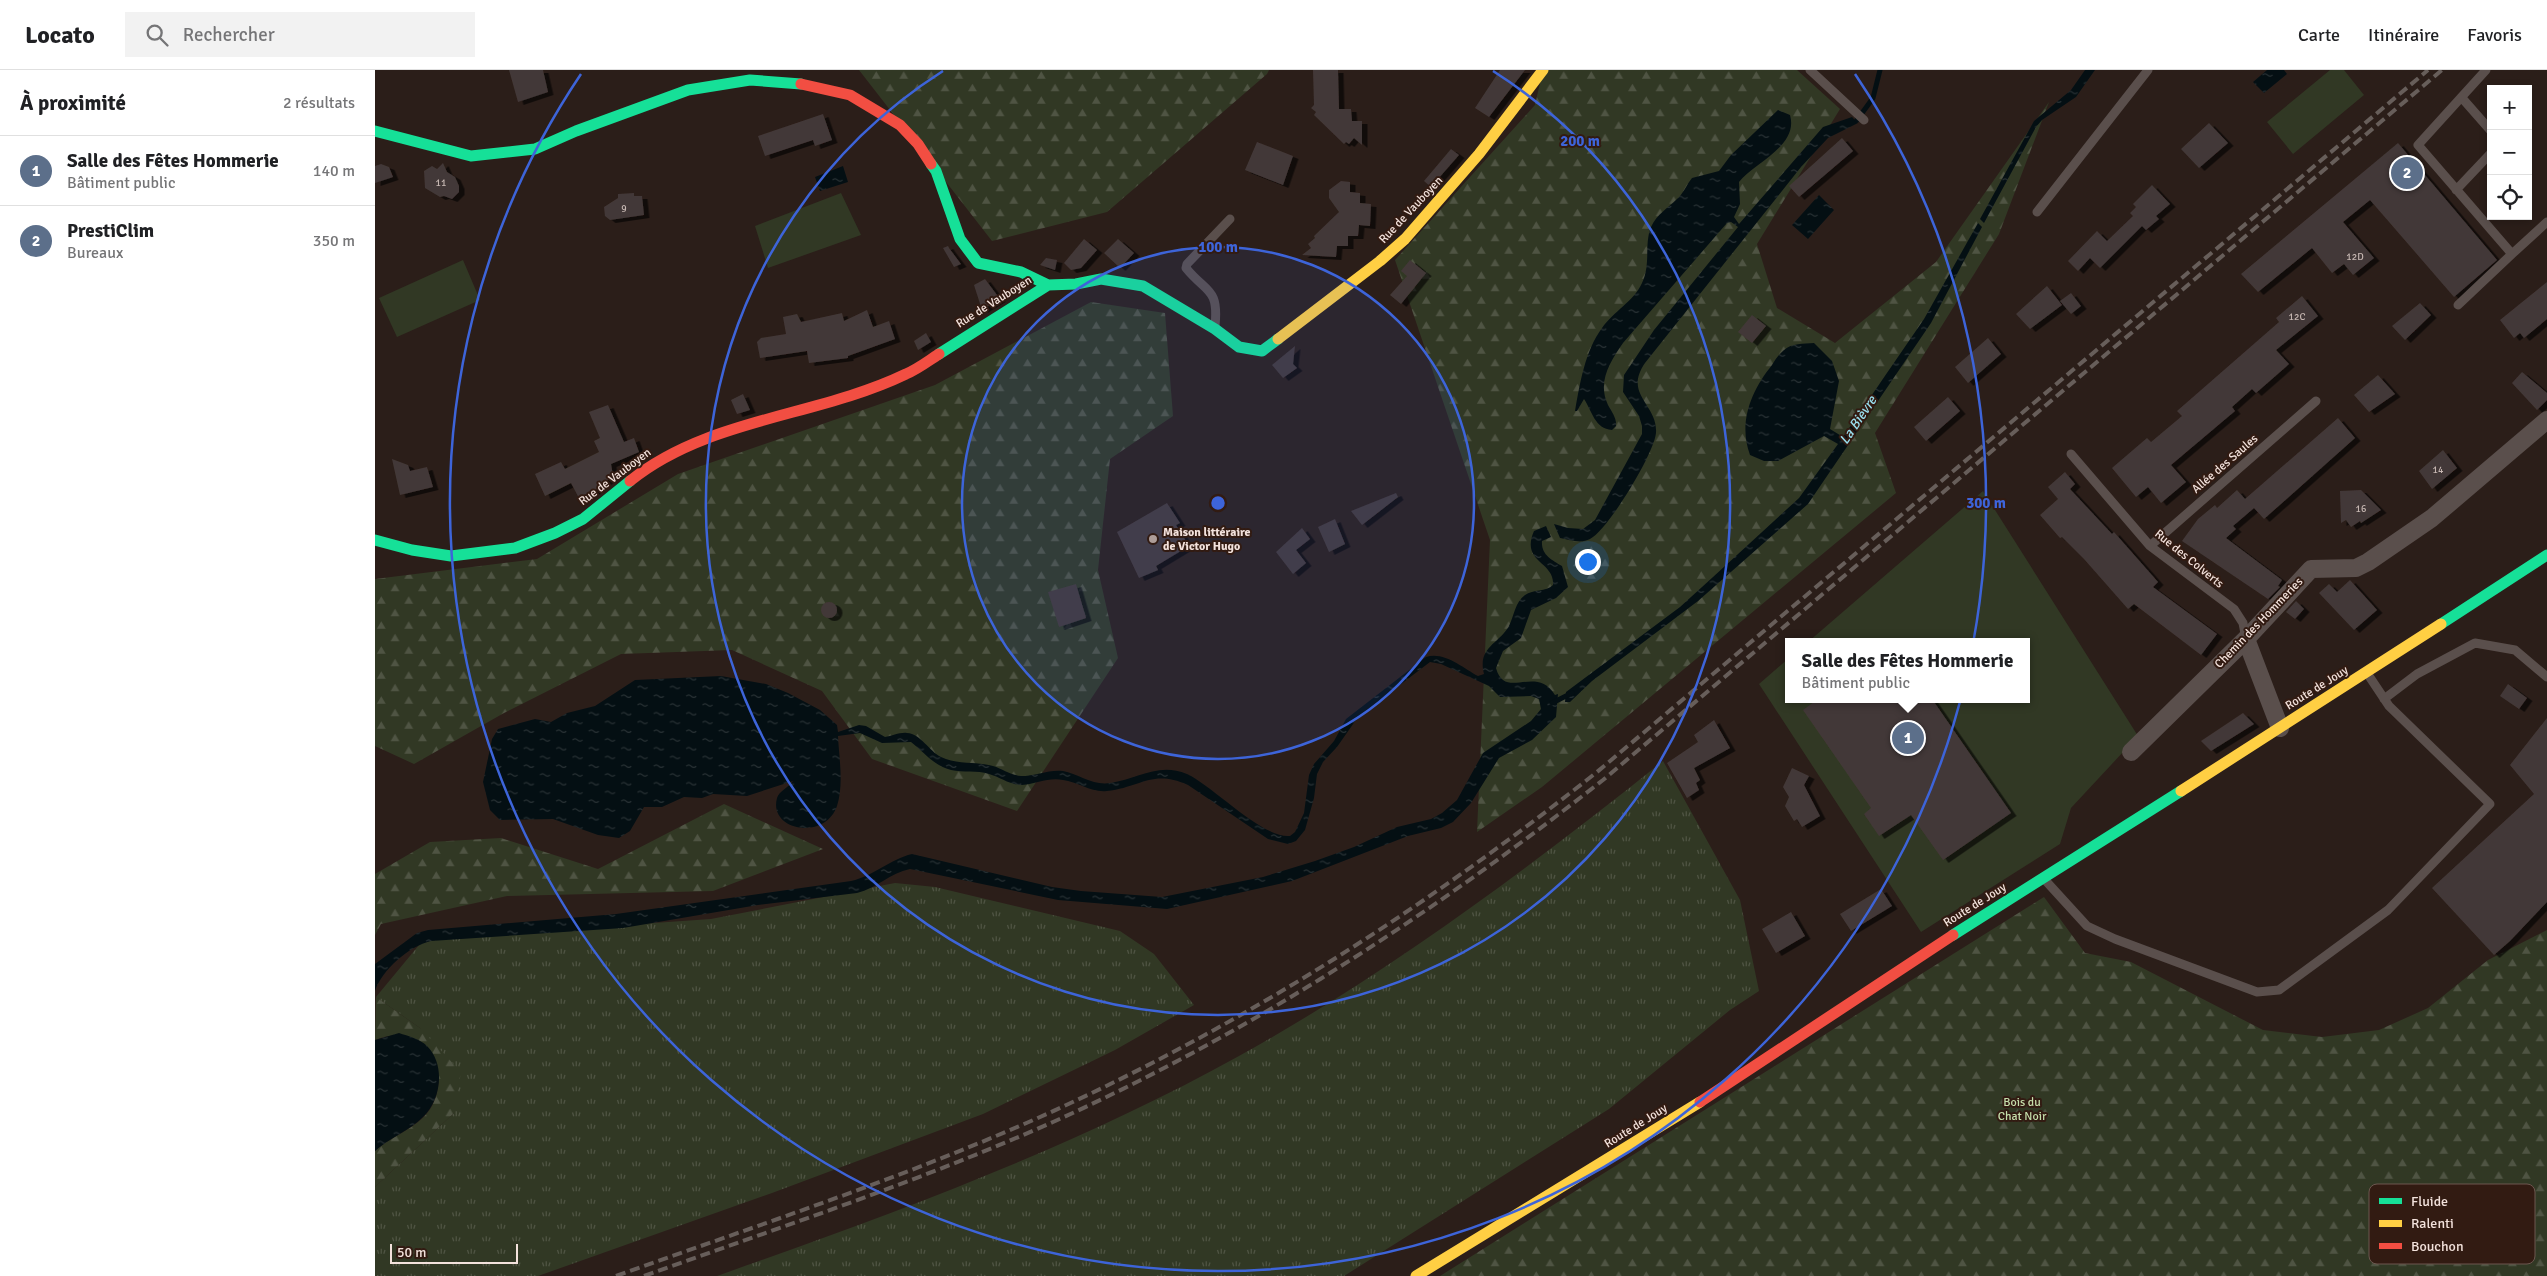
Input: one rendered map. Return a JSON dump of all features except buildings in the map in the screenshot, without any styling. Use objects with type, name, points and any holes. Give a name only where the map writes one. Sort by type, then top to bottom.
[{"type":"street","name":"Rue de Vauboyen","points":[[375,540],[411,550],[451,556],[515,548],[555,533],[583,519],[644,470],[676,451],[728,432],[858,393],[907,374],[1048,285],[1076,284],[1101,279],[1143,286],[1215,329],[1239,347],[1262,351],[1380,261],[1405,239],[1479,154],[1543,70]]},
{"type":"street","points":[[375,131],[471,156],[535,149],[576,131],[688,90],[749,80],[800,84],[850,95],[900,125],[917,144],[936,171],[960,239],[978,263],[1021,272],[1048,285]]},
{"type":"street","name":"Chemin des Hommeries","points":[[2131,752],[2246,639],[2311,569],[2356,568],[2368,562],[2432,518],[2547,420]]},
{"type":"street","name":"Route de Jouy","points":[[1416,1276],[1643,1139],[1805,1034],[1937,944],[2367,673],[2547,556]]},
{"type":"street","points":[[2246,639],[2280,728]]},
{"type":"lane","points":[[1810,70],[1861,116]]},
{"type":"lane","points":[[2037,212],[2148,70]]},
{"type":"lane","points":[[2486,70],[2418,145],[2512,254]]},
{"type":"lane","points":[[2462,98],[2487,126]]},
{"type":"lane","points":[[2456,190],[2487,157]]},
{"type":"lane","points":[[1215,329],[1216,314],[1210,290],[1186,268],[1187,264],[1231,219]]},
{"type":"lane","points":[[2458,305],[2547,222]]},
{"type":"lane","name":"Allée des Saules","points":[[2150,546],[2317,400]]},
{"type":"lane","name":"Rue des Colverts","points":[[2071,454],[2150,546],[2234,609],[2243,623],[2246,639]]},
{"type":"lane","points":[[2384,698],[2417,674],[2475,643],[2515,650],[2547,677]]},
{"type":"lane","points":[[2043,878],[2087,926],[2115,939],[2257,992],[2279,990],[2388,910],[2490,804],[2384,698],[2367,673]]},
{"type":"green space","points":[[859,70],[1269,70],[1267,74],[1107,212],[992,241]]},
{"type":"green space","points":[[1543,70],[1797,70],[1840,109],[1757,244],[1777,308],[1835,343],[1936,262],[2049,102],[1999,234],[1875,433],[1896,493],[1542,787],[1477,832],[1490,540],[1395,260],[1535,105]]},
{"type":"green space","points":[[2330,70],[2344,70],[2364,95],[2293,154],[2267,122]]},
{"type":"green space","points":[[841,193],[861,235],[768,268],[755,226]]},
{"type":"green space","points":[[463,260],[480,300],[397,337],[379,298]]},
{"type":"green space","points":[[1091,302],[1165,313],[1173,416],[1110,459],[1098,570],[1118,658],[1017,811],[872,759],[822,691],[732,650],[621,654],[504,713],[414,764],[375,746],[375,579],[537,559],[678,474],[935,385]]},
{"type":"green space","points":[[1983,491],[2138,736],[2071,808],[2060,844],[1921,932],[1759,684],[1785,661],[1785,703],[2030,703],[2030,638],[1813,638]]},
{"type":"green space","points":[[1663,761],[1740,900],[1759,991],[1730,1010],[1609,1109],[1344,1276],[717,1276],[983,1177],[1112,1120],[1239,1056],[1350,990],[1457,918],[1561,841]]},
{"type":"green space","points":[[724,804],[823,849],[713,891],[507,896],[381,924],[375,935],[375,874],[430,842],[501,838],[598,869]]},
{"type":"green space","points":[[895,883],[935,887],[1120,931],[1154,954],[1194,1005],[1115,1050],[983,1114],[772,1193],[538,1276],[375,1276],[375,1187],[454,1113],[420,1028],[376,997],[424,939],[711,919]]},
{"type":"green space","name":"Bois du Chat Noir","points":[[2044,897],[2085,953],[2131,962],[2263,1030],[2322,1037],[2379,1030],[2428,1008],[2488,960],[2547,930],[2547,1276],[1440,1276]]},
{"type":"green space","points":[[376,997],[420,1028],[461,1072],[454,1113],[375,1187],[375,1151],[413,1126],[427,1114],[437,1091],[438,1076],[435,1063],[429,1051],[419,1042],[406,1037],[392,1036],[375,1040]]},
{"type":"water","points":[[2085,70],[2095,70],[2076,97],[2042,120],[2036,127],[1984,223],[1980,219],[2034,121],[2071,90]]},
{"type":"water","points":[[2267,70],[2284,70],[2287,74],[2264,93],[2253,82]]},
{"type":"water","points":[[1778,110],[1790,115],[1791,126],[1788,136],[1774,153],[1739,182],[1740,204],[1734,217],[1739,224],[1823,127],[1852,117],[1858,123],[1828,138],[1801,167],[1645,363],[1639,374],[1639,392],[1652,414],[1656,433],[1647,457],[1629,490],[1608,522],[1598,533],[1590,539],[1583,541],[1560,538],[1554,524],[1568,528],[1583,529],[1595,520],[1642,434],[1639,416],[1623,392],[1624,375],[1654,330],[1738,227],[1731,222],[1727,223],[1618,350],[1604,380],[1605,397],[1615,418],[1616,426],[1612,430],[1606,429],[1595,419],[1584,399],[1577,411],[1575,411],[1581,378],[1587,357],[1596,337],[1607,322],[1634,295],[1642,283],[1646,269],[1649,234],[1653,222],[1679,197],[1692,178],[1719,171],[1731,155]]},
{"type":"water","points":[[843,166],[848,182],[820,191],[815,177]]},
{"type":"water","points":[[1819,195],[1834,210],[1808,239],[1792,225]]},
{"type":"water","points":[[1978,223],[1982,227],[1931,323],[1808,504],[1698,601],[1592,681],[1570,702],[1565,702],[1566,692],[1680,607],[1799,498],[1838,444],[1824,436],[1778,461],[1764,461],[1750,455],[1745,431],[1749,408],[1758,386],[1779,355],[1791,346],[1814,343],[1832,361],[1839,381],[1830,429],[1843,437],[1924,319]]},
{"type":"water","points":[[1546,526],[1551,537],[1542,541],[1543,550],[1548,557],[1562,566],[1568,587],[1556,598],[1531,610],[1521,638],[1503,651],[1496,668],[1500,677],[1506,682],[1539,682],[1547,686],[1555,695],[1558,694],[1556,717],[1532,740],[1499,758],[1471,803],[1453,822],[1441,828],[1408,836],[1292,881],[1167,909],[1058,900],[910,869],[857,893],[758,905],[623,928],[431,941],[405,953],[397,960],[384,975],[375,991],[375,964],[417,933],[428,930],[616,914],[851,881],[912,854],[1052,887],[1162,897],[1263,877],[1354,847],[1397,827],[1431,819],[1442,813],[1457,800],[1483,753],[1531,721],[1541,709],[1539,699],[1531,696],[1500,697],[1489,686],[1441,664],[1430,662],[1358,717],[1337,747],[1323,762],[1317,774],[1314,798],[1305,830],[1296,841],[1288,844],[1268,839],[1188,785],[1176,780],[1156,779],[1107,791],[1090,789],[1058,779],[1018,785],[993,775],[945,768],[934,762],[911,742],[882,743],[860,733],[838,736],[841,780],[837,806],[831,817],[821,824],[810,828],[789,824],[781,818],[777,809],[778,796],[793,781],[747,796],[713,794],[702,798],[684,797],[662,807],[644,807],[630,831],[619,838],[598,835],[553,819],[500,820],[490,810],[483,782],[492,739],[498,729],[535,719],[551,722],[567,713],[595,706],[635,680],[721,676],[766,684],[788,693],[820,710],[837,725],[838,732],[859,725],[866,726],[885,737],[902,733],[912,734],[921,739],[941,757],[960,762],[993,766],[1021,776],[1063,771],[1098,783],[1110,783],[1148,772],[1177,771],[1198,780],[1252,821],[1279,835],[1290,836],[1295,832],[1304,813],[1309,775],[1314,764],[1334,741],[1346,719],[1426,657],[1440,656],[1478,676],[1484,674],[1483,665],[1486,652],[1509,626],[1517,605],[1522,598],[1528,593],[1547,589],[1553,585],[1549,571],[1534,556],[1531,550],[1534,531]]},
{"type":"water","points":[[399,1033],[421,1041],[433,1054],[439,1072],[437,1092],[429,1110],[423,1117],[375,1151],[375,1040]]},
{"type":"waterway","points":[[1857,120],[1873,98],[1880,70]]},
{"type":"waterway","name":"La Bièvre","points":[[1552,703],[1572,693]]},
{"type":"railway","points":[[616,1276],[889,1179],[1049,1113],[1123,1078],[1265,1001],[1401,916],[1467,870],[1597,772],[2428,70]]},
{"type":"railway","points":[[644,1276],[901,1184],[1053,1122],[1199,1050],[1269,1010],[1406,924],[1538,830],[1603,780],[2442,70]]},
{"type":"traffic: fast","points":[[375,131],[471,156],[535,149],[576,131],[688,90],[750,80],[801,84]]},
{"type":"traffic: fast","points":[[931,164],[936,171],[960,239],[978,263],[1021,272],[1048,285]]},
{"type":"traffic: fast","points":[[939,354],[1048,285],[1076,284],[1101,279],[1143,286],[1215,329],[1239,347],[1262,351],[1278,339]]},
{"type":"traffic: fast","points":[[375,540],[412,550],[451,556],[515,548],[555,533],[583,519],[630,481]]},
{"type":"traffic: fast","points":[[2441,624],[2547,555]]},
{"type":"traffic: fast","points":[[1953,935],[2181,791]]},
{"type":"traffic: slow","points":[[1278,339],[1380,261],[1405,239],[1479,154],[1543,70]]},
{"type":"traffic: slow","points":[[2181,791],[2441,624]]},
{"type":"traffic: slow","points":[[1416,1276],[1700,1102]]},
{"type":"traffic: jam","points":[[801,84],[850,95],[900,125],[918,144],[931,164]]},
{"type":"traffic: jam","points":[[630,481],[661,460],[694,444],[728,431],[872,388],[910,372],[939,354]]},
{"type":"traffic: jam","points":[[1700,1102],[1953,935]]},
{"type":"place","name":"PrestiClim","points":[[2407,173]]},
{"type":"place","name":"Maison littéraire de Victor Hugo","points":[[1153,539]]},
{"type":"place","name":"Salle des Fêtes Hommerie","points":[[1908,738]]}]
